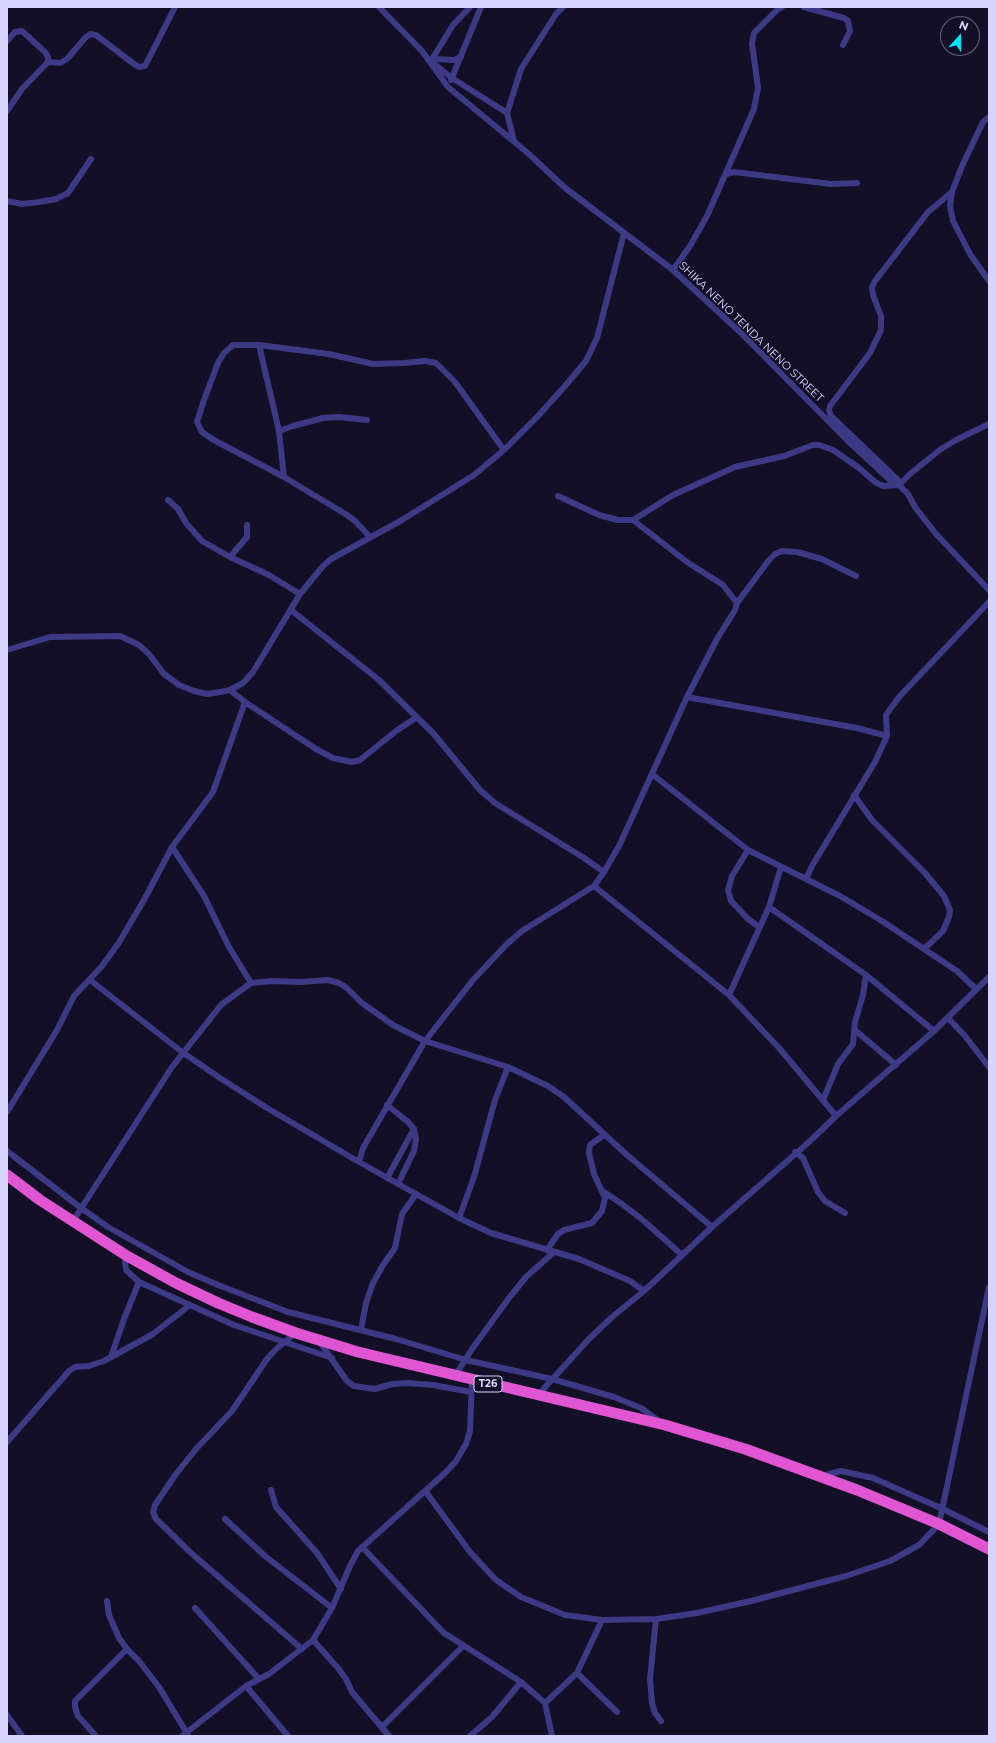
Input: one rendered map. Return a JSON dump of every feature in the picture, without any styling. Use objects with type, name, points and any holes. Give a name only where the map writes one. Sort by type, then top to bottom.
[{"type":"highway","name":"T26","points":[[7,1175],[40,1200],[127,1256],[176,1283],[218,1303],[296,1333],[319,1341],[455,1376],[665,1425],[745,1449],[857,1490],[939,1524],[989,1549]]},
{"type":"street","points":[[48,62],[60,63],[68,60],[85,38],[90,34],[96,35],[139,67],[145,66],[175,7]]},
{"type":"street","name":"SHIKA NENO TENDA NENO STREET","points":[[379,7],[430,59],[448,87],[514,141],[564,187],[673,270],[741,333],[848,441],[890,480],[900,484],[936,534],[989,590]]},
{"type":"street","points":[[430,59],[453,25],[470,7]]},
{"type":"street","points":[[448,87],[481,7]]},
{"type":"street","points":[[514,141],[507,113],[521,69],[556,14],[563,7]]},
{"type":"street","points":[[673,270],[690,246],[707,216],[754,109],[758,96],[758,88],[752,43],[754,33],[777,10],[782,7]]},
{"type":"street","points":[[804,7],[844,18],[848,21],[850,31],[843,45]]},
{"type":"street","points":[[7,41],[15,32],[22,31],[45,52],[48,57],[48,62],[22,89],[7,111]]},
{"type":"street","points":[[430,59],[454,60],[461,57]]},
{"type":"street","points":[[430,59],[452,78],[507,113]]},
{"type":"street","points":[[989,117],[983,122],[952,192],[950,206],[953,221],[970,254],[989,281]]},
{"type":"street","points":[[7,201],[22,204],[56,199],[68,193],[91,159]]},
{"type":"street","points":[[726,174],[734,172],[838,184],[857,183]]},
{"type":"street","points":[[900,484],[831,416],[829,410],[830,406],[870,353],[882,330],[881,316],[872,288],[875,281],[928,212],[952,192]]},
{"type":"street","points":[[7,650],[50,637],[120,636],[138,645],[149,654],[164,674],[179,685],[194,691],[207,694],[230,690],[243,683],[253,672],[300,594],[310,580],[331,559],[402,520],[474,475],[504,450],[565,386],[592,350],[597,338],[624,233]]},
{"type":"street","points":[[370,537],[351,518],[284,477],[212,439],[202,432],[197,422],[204,400],[218,363],[224,353],[233,345],[259,344],[329,354],[373,364],[404,363],[425,360],[436,363],[455,382],[504,450]]},
{"type":"street","points":[[259,344],[279,431],[284,477]]},
{"type":"street","points":[[279,431],[323,418],[339,417],[367,420]]},
{"type":"street","points":[[558,496],[599,515],[618,520],[632,520],[673,495],[735,468],[784,456],[813,445],[819,445],[833,450],[859,468],[875,482],[883,486],[900,484],[941,449],[989,424]]},
{"type":"street","points":[[168,500],[178,509],[186,523],[202,541],[230,557],[269,575],[300,594]]},
{"type":"street","points":[[632,520],[687,562],[722,585],[737,603]]},
{"type":"street","points":[[230,557],[247,537],[247,525]]},
{"type":"street","points":[[359,1162],[363,1148],[424,1041],[473,980],[507,944],[529,927],[594,886],[604,872],[619,846],[687,697],[717,639],[735,610],[737,603],[769,560],[775,554],[782,551],[797,552],[822,559],[856,576]]},
{"type":"street","points":[[806,879],[812,866],[875,762],[888,736],[886,715],[899,698],[989,602]]},
{"type":"street","points":[[291,610],[379,680],[417,717],[480,790],[495,804],[584,858],[604,872]]},
{"type":"street","points":[[230,690],[245,702],[316,749],[333,758],[352,762],[360,760],[396,731],[417,717]]},
{"type":"street","points":[[687,697],[857,728],[888,736]]},
{"type":"street","points":[[7,1112],[53,1037],[74,996],[90,980],[118,944],[144,900],[172,846],[213,792],[245,702]]},
{"type":"street","points":[[652,774],[748,850],[852,904],[957,971],[976,989]]},
{"type":"street","points":[[854,795],[872,820],[925,873],[944,896],[950,910],[949,917],[943,931],[924,949]]},
{"type":"street","points":[[172,846],[204,896],[229,947],[251,983]]},
{"type":"street","points":[[748,850],[732,876],[728,890],[731,901],[748,919],[760,927]]},
{"type":"street","points":[[729,995],[769,907],[781,867]]},
{"type":"street","points":[[594,886],[729,995],[780,1049],[836,1116]]},
{"type":"street","points":[[769,907],[866,975],[934,1031]]},
{"type":"street","points":[[823,1100],[838,1064],[853,1044],[866,975]]},
{"type":"street","points":[[538,1395],[588,1340],[644,1291],[795,1152],[809,1142],[836,1116],[934,1031],[989,977]]},
{"type":"street","points":[[90,980],[182,1052],[266,1108],[387,1178],[459,1218],[491,1233],[579,1259],[603,1268],[630,1281],[644,1291]]},
{"type":"street","points":[[73,1221],[182,1052],[220,1005],[251,983],[328,980],[339,983],[347,988],[362,1003],[393,1025],[424,1041],[508,1067],[548,1086],[564,1097],[604,1135],[712,1227]]},
{"type":"street","points":[[948,1018],[965,1036],[989,1067]]},
{"type":"street","points":[[855,1030],[896,1065]]},
{"type":"street","points":[[459,1218],[474,1178],[495,1100],[508,1067]]},
{"type":"street","points":[[387,1105],[408,1122],[414,1129],[416,1139],[414,1151],[398,1184]]},
{"type":"street","points":[[387,1178],[414,1129]]},
{"type":"street","points":[[546,1250],[554,1239],[564,1230],[592,1223],[597,1219],[605,1204],[604,1192],[594,1174],[589,1153],[590,1145],[604,1135]]},
{"type":"street","points":[[7,1151],[81,1208],[134,1242],[188,1272],[254,1300],[288,1312],[361,1330],[466,1360],[552,1379],[614,1397],[641,1408],[665,1425]]},
{"type":"street","points":[[795,1152],[803,1158],[812,1179],[822,1196],[830,1204],[845,1213]]},
{"type":"street","points":[[604,1192],[639,1217],[682,1255]]},
{"type":"street","points":[[361,1330],[366,1303],[373,1283],[395,1248],[402,1214],[416,1194]]},
{"type":"street","points":[[455,1376],[509,1298],[526,1277],[554,1252]]},
{"type":"street","points":[[127,1256],[125,1262],[126,1270],[139,1282],[234,1325],[332,1358]]},
{"type":"street","points":[[111,1357],[139,1282]]},
{"type":"street","points":[[426,1492],[470,1552],[496,1580],[521,1597],[565,1615],[602,1620],[656,1619],[697,1613],[751,1601],[846,1576],[883,1564],[919,1545],[939,1524],[989,1287]]},
{"type":"street","points":[[7,1442],[69,1371],[75,1367],[97,1364],[111,1357],[153,1334],[190,1305]]},
{"type":"street","points":[[296,1333],[276,1349],[267,1359],[232,1411],[196,1449],[176,1474],[155,1505],[153,1512],[156,1519],[190,1552],[302,1649]]},
{"type":"street","points":[[319,1341],[347,1381],[354,1386],[374,1389],[392,1384],[408,1383],[472,1392]]},
{"type":"street","points":[[107,1601],[109,1616],[114,1629],[127,1649],[139,1661],[159,1688],[186,1735],[246,1686],[269,1674],[313,1640],[332,1608],[350,1566],[362,1547],[426,1492],[456,1460],[466,1444],[470,1431],[472,1380]]},
{"type":"street","points":[[821,1477],[841,1471],[873,1478],[943,1509],[989,1532]]},
{"type":"street","points":[[271,1490],[276,1507],[317,1553],[341,1589]]},
{"type":"street","points":[[225,1518],[265,1556],[332,1608]]},
{"type":"street","points":[[362,1547],[444,1633],[521,1682],[545,1702],[552,1736]]},
{"type":"street","points":[[195,1608],[258,1679]]},
{"type":"street","points":[[656,1619],[650,1686],[655,1713],[661,1721]]},
{"type":"street","points":[[545,1702],[577,1673],[602,1620]]},
{"type":"street","points":[[313,1640],[338,1668],[346,1679],[349,1688],[389,1736]]},
{"type":"street","points":[[382,1727],[463,1646]]},
{"type":"street","points":[[96,1736],[78,1716],[75,1702],[127,1649]]},
{"type":"street","points":[[577,1673],[616,1712]]},
{"type":"street","points":[[470,1736],[492,1717],[521,1682]]},
{"type":"street","points":[[246,1686],[288,1736]]},
{"type":"street","points":[[7,1715],[22,1736]]}]
